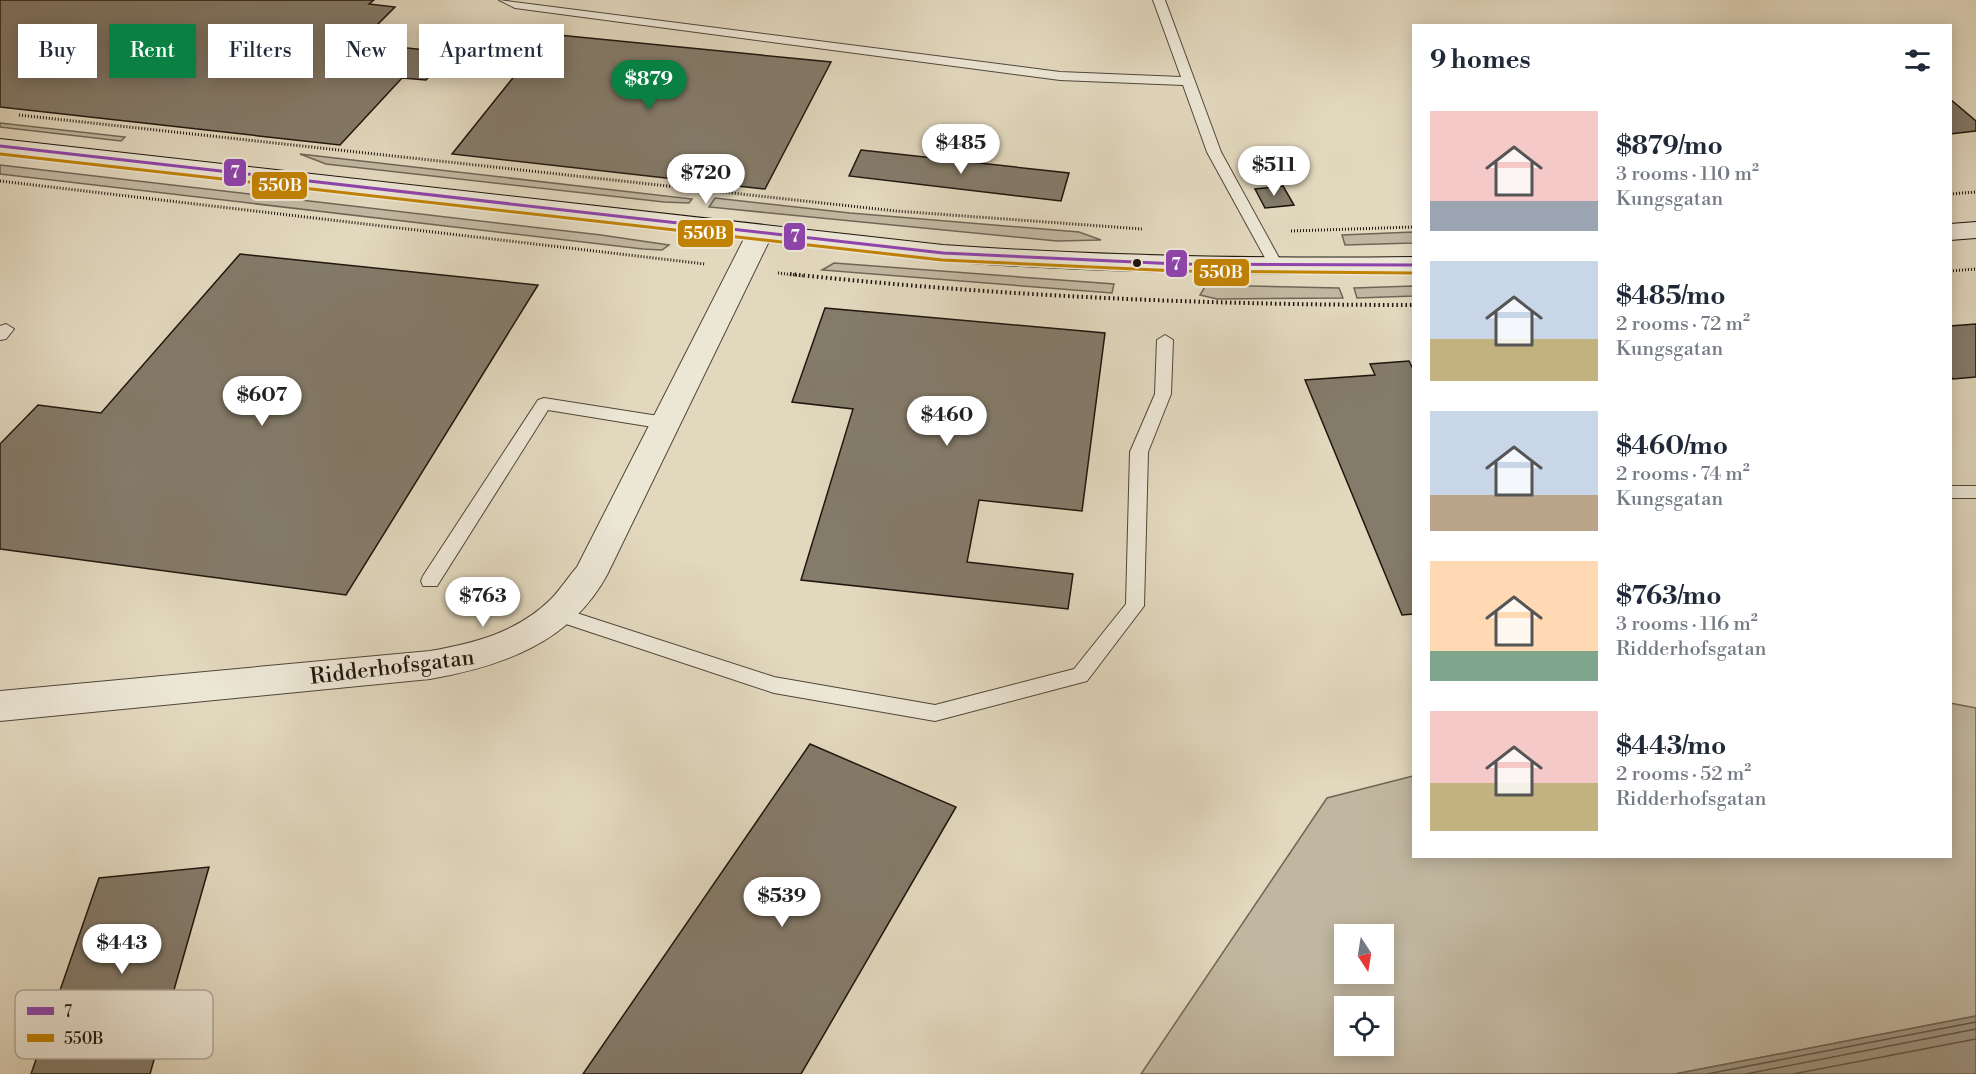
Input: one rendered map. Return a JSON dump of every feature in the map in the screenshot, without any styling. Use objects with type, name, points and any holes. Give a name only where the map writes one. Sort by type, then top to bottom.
[{"type":"main road","points":[[0,146],[944,253],[1068,262],[1277,267],[1412,265]]},
{"type":"main road","points":[[1952,232],[1976,230]]},
{"type":"main road","name":"Ridderhofsgatan","points":[[0,706],[430,665],[479,657],[520,642],[558,614],[590,575],[760,233]]},
{"type":"lane","points":[[505,0],[515,4],[1060,76],[1187,81]]},
{"type":"lane","points":[[1159,0],[1214,152],[1260,232],[1277,267]]},
{"type":"lane","points":[[558,614],[774,685],[935,713],[1080,675],[1135,606],[1139,452],[1163,394],[1165,340]]},
{"type":"lane","points":[[430,580],[544,404],[665,423]]},
{"type":"lane","points":[[1952,492],[1976,492]]},
{"type":"path","points":[[12,114],[896,211],[1150,229]]},
{"type":"path","points":[[0,181],[668,260]]},
{"type":"path","points":[[1952,194],[1976,192]]},
{"type":"path","points":[[1260,232],[1412,227]]},
{"type":"path","points":[[1952,271],[1976,269]]},
{"type":"shaded area","points":[[0,123],[125,137],[121,141],[0,127]]},
{"type":"shaded area","points":[[300,154],[692,199],[689,203],[664,202],[326,164]]},
{"type":"shaded area","points":[[0,165],[601,235],[669,245],[662,250],[643,249],[0,174]]},
{"type":"shaded area","points":[[715,198],[850,213],[1079,232],[1101,240],[1057,241],[709,207]]},
{"type":"shaded area","points":[[1412,232],[1412,243],[1345,245],[1342,235]]},
{"type":"shaded area","points":[[834,263],[1114,284],[1112,293],[822,270]]},
{"type":"shaded area","points":[[1206,285],[1339,288],[1343,298],[1217,299],[1200,295]]},
{"type":"shaded area","points":[[1412,286],[1412,296],[1357,298],[1354,288]]},
{"type":"shaded area","points":[[1952,703],[1976,708],[1976,1016],[1675,1074],[1141,1074],[1327,798],[1412,776],[1412,858],[1952,858]]},
{"type":"water","points":[[1976,1016],[1976,1074],[1675,1074]]},
{"type":"building","points":[[0,0],[374,0],[369,4],[395,7],[378,24],[325,24],[325,78],[402,78],[340,145],[0,107]]},
{"type":"building","points":[[564,36],[831,62],[765,189],[452,154],[513,78],[564,78]]},
{"type":"building","points":[[407,48],[419,49],[419,78],[428,78],[426,80],[402,78],[407,78]]},
{"type":"building","points":[[1952,101],[1976,121],[1976,131],[1952,134]]},
{"type":"building","points":[[861,150],[1069,173],[1061,201],[849,176]]},
{"type":"building","points":[[1283,186],[1294,205],[1265,208],[1255,189]]},
{"type":"building","points":[[240,254],[538,285],[346,595],[0,549],[0,444],[38,405],[101,413]]},
{"type":"building","points":[[825,308],[1105,333],[1082,511],[979,500],[967,562],[1073,574],[1068,609],[801,580],[853,409],[792,402]]},
{"type":"building","points":[[1976,324],[1976,377],[1952,378],[1952,326]]},
{"type":"building","points":[[1409,361],[1412,367],[1412,614],[1402,615],[1305,380],[1375,375],[1370,364]]},
{"type":"building","points":[[810,744],[956,807],[801,1074],[583,1074]]},
{"type":"building","points":[[209,867],[174,990],[60,990],[99,878]]},
{"type":"building","points":[[36,1059],[154,1059],[150,1074],[31,1074]]},
{"type":"transit line","name":"7","points":[[0,146],[943,253],[1178,264],[1412,265]]},
{"type":"transit line","name":"550B","points":[[0,154],[942,260],[1178,271],[1412,273]]}]
